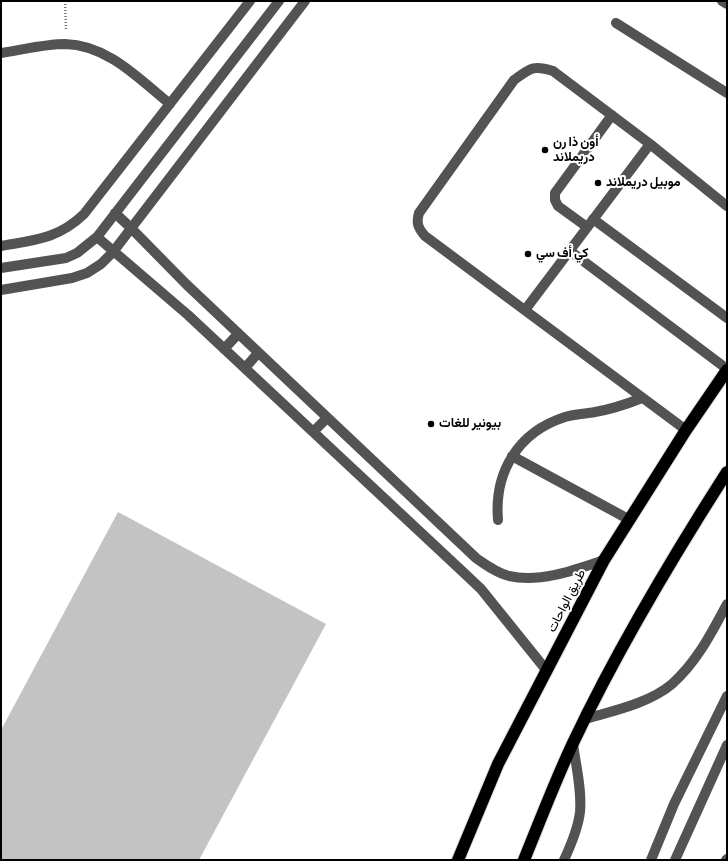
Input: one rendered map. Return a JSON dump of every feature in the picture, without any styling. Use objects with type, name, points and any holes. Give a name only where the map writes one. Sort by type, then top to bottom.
[{"type":"highway","name":"طريق الواحات","points":[[458,860],[498,764],[604,560],[686,430],[727,369]]},
{"type":"highway","points":[[524,860],[573,744],[598,692],[652,595],[727,472]]},
{"type":"street","points":[[1,246],[47,237],[61,232],[74,224],[89,208],[250,1]]},
{"type":"street","points":[[1,268],[66,258],[77,253],[97,237],[279,1]]},
{"type":"street","points":[[1,290],[72,278],[97,267],[113,252],[305,1]]},
{"type":"street","points":[[722,1],[727,4]]},
{"type":"street","points":[[616,23],[727,93]]},
{"type":"street","points":[[1,53],[53,44],[66,44],[89,48],[110,57],[170,104]]},
{"type":"street","points":[[686,430],[425,236],[419,229],[417,221],[419,213],[514,80],[530,68],[541,67],[553,71],[612,115],[727,206]]},
{"type":"street","points":[[612,115],[555,193],[555,200],[558,206],[590,223],[727,318]]},
{"type":"street","points":[[525,310],[650,144]]},
{"type":"street","points":[[115,213],[238,334],[476,558],[509,576],[529,577],[570,572],[604,560]]},
{"type":"street","points":[[97,237],[188,315],[481,589],[547,671]]},
{"type":"street","points":[[570,250],[727,369]]},
{"type":"street","points":[[224,349],[238,334]]},
{"type":"street","points":[[245,368],[258,353]]},
{"type":"street","points":[[498,520],[497,508],[500,483],[504,471],[512,456],[524,441],[534,432],[555,420],[567,416],[609,409],[642,398]]},
{"type":"street","points":[[313,432],[327,418]]},
{"type":"street","points":[[512,456],[630,520]]},
{"type":"street","points":[[372,487],[385,473]]},
{"type":"street","points":[[585,719],[636,703],[656,694],[671,684],[685,671],[696,657],[727,604]]},
{"type":"street","points":[[651,860],[674,804],[727,696]]},
{"type":"street","points":[[564,860],[575,835],[580,813],[580,790],[573,744]]},
{"type":"street","points":[[675,860],[727,745]]},
{"type":"path","points":[[65,1],[66,44]]},
{"type":"building","points":[[118,512],[326,624],[199,860],[1,860],[1,730]]},
{"type":"place","name":"أون ذا رن دريملاند","points":[[545,150]]},
{"type":"place","name":"موبيل دريملاند","points":[[598,183]]},
{"type":"place","name":"كي أف سي","points":[[528,254]]},
{"type":"place","name":"بيونير للغات","points":[[431,424]]}]
